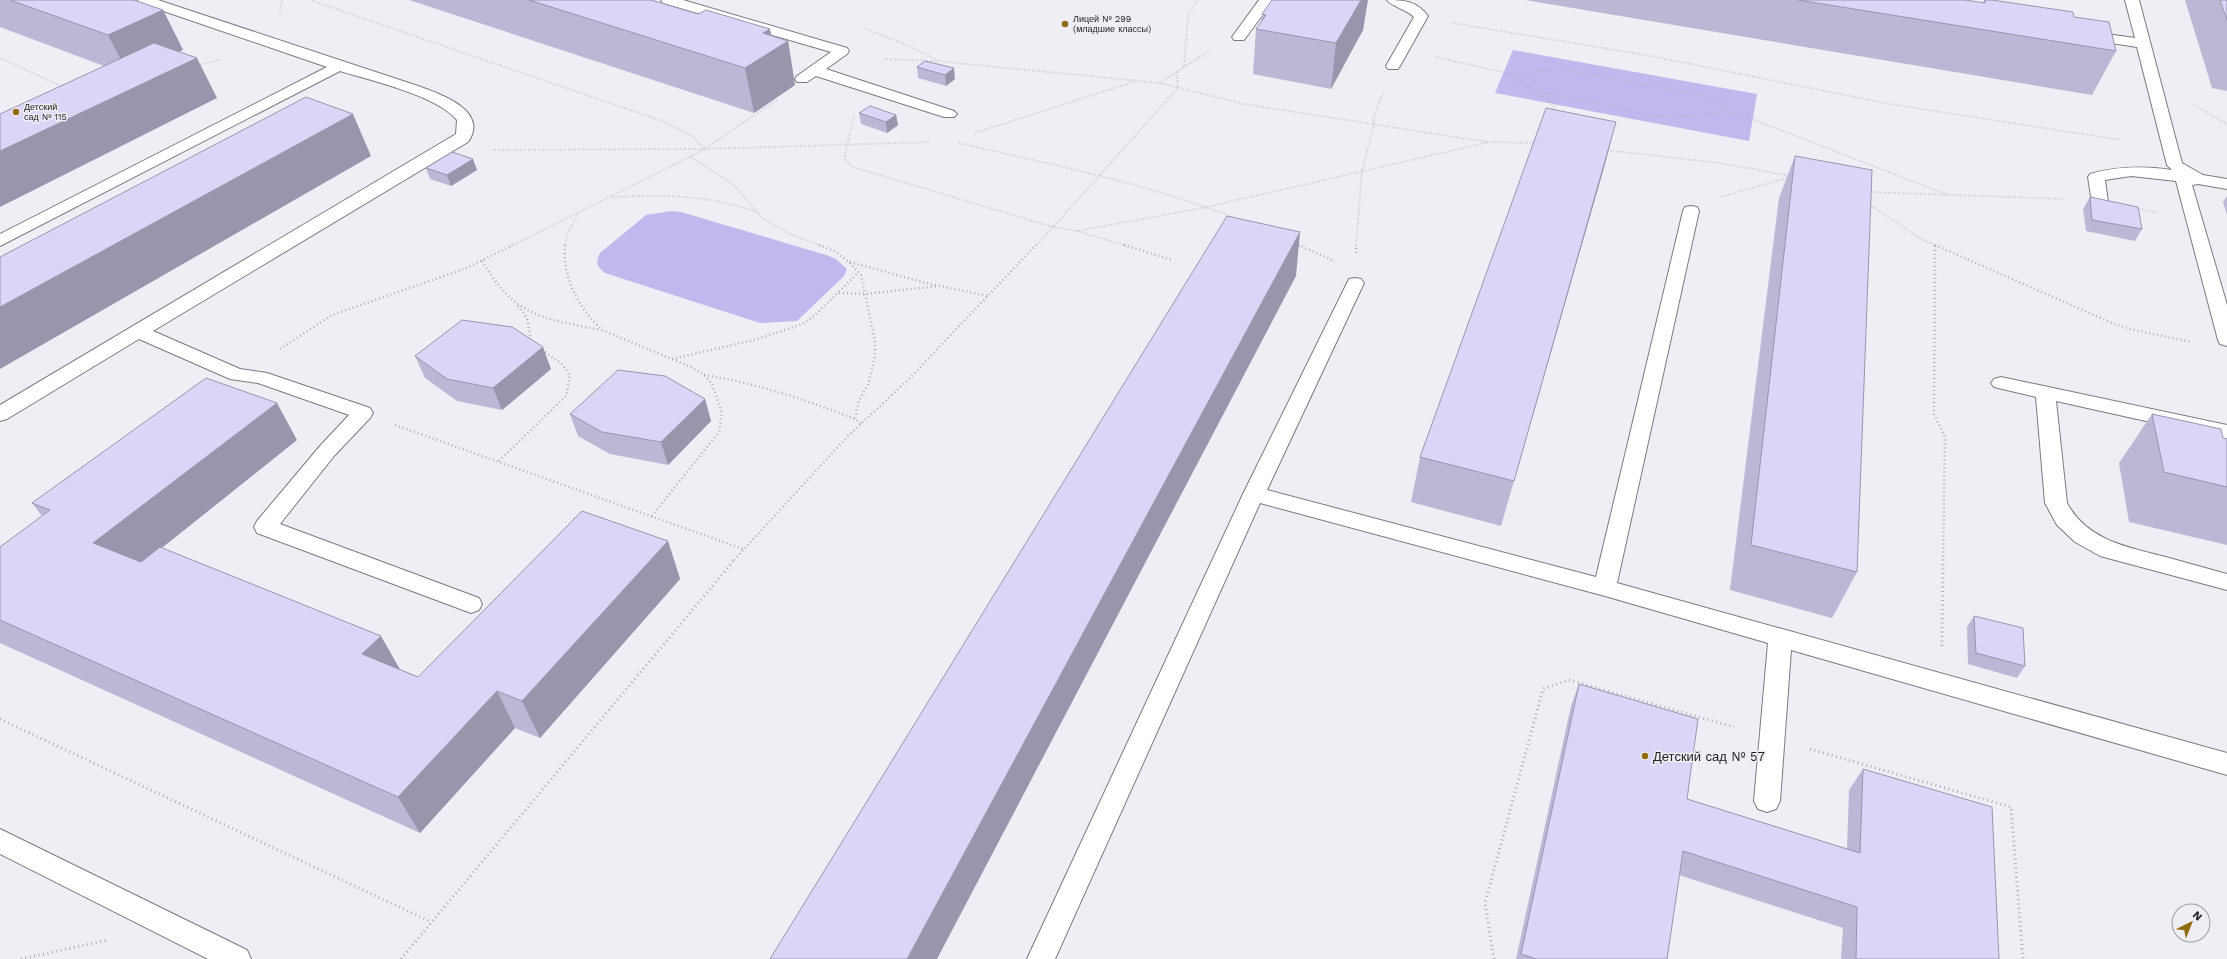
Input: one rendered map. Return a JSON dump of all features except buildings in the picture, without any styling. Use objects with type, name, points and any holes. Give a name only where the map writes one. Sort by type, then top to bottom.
[{"type":"lane","points":[[0,414],[447,150],[462,139],[466,131],[464,118],[450,104],[435,97],[145,0]]},
{"type":"lane","points":[[668,0],[842,51]]},
{"type":"lane","points":[[1239,37],[1264,3],[1269,0]]},
{"type":"lane","points":[[1393,66],[1421,16],[1412,7],[1394,0]]},
{"type":"lane","points":[[2132,0],[2175,165],[2198,179]]},
{"type":"lane","points":[[2072,33],[2143,44]]},
{"type":"lane","points":[[808,74],[842,51]]},
{"type":"lane","points":[[0,241],[339,66]]},
{"type":"lane","points":[[808,74],[878,91],[949,114]]},
{"type":"lane","points":[[2101,209],[2096,177],[2110,172],[2162,173],[2227,184]]},
{"type":"lane","points":[[2198,179],[2183,182],[2203,247],[2225,338],[2227,340]]},
{"type":"lane","points":[[1605,588],[1691,211]]},
{"type":"lane","points":[[1041,959],[1355,276]]},
{"type":"lane","points":[[139,332],[236,380],[260,377],[363,413],[327,451],[265,527],[471,604]]},
{"type":"lane","points":[[2001,383],[2227,432]]},
{"type":"lane","points":[[2046,393],[2056,503],[2065,520],[2083,536],[2108,550],[2227,582]]},
{"type":"lane","points":[[1254,494],[1605,588],[2227,764]]},
{"type":"lane","points":[[1767,801],[1780,637]]},
{"type":"lane","points":[[0,841],[237,959]]},
{"type":"path","points":[[310,0],[665,122],[700,140],[705,149]]},
{"type":"path","points":[[1184,68],[1188,14],[1198,0]]},
{"type":"path","points":[[1421,16],[1457,24],[1522,33],[1652,56],[1890,104],[2046,127],[2171,148]]},
{"type":"path","points":[[1160,83],[1220,44],[1239,37]]},
{"type":"path","points":[[194,66],[245,53],[267,42]]},
{"type":"path","points":[[1403,49],[1511,74],[1561,69],[1716,98],[1728,112]]},
{"type":"path","points":[[842,51],[858,59],[937,61],[1138,80],[1160,83],[1244,104],[1374,125],[1489,142],[1541,143]]},
{"type":"path","points":[[0,58],[65,88]]},
{"type":"path","points":[[1297,244],[1355,276],[1362,171],[1374,125],[1373,119],[1393,66]]},
{"type":"path","points":[[400,959],[743,550],[861,424],[908,380],[1053,227],[1178,88],[1177,72]]},
{"type":"path","points":[[236,380],[332,315],[482,261],[691,158],[800,84],[808,74]]},
{"type":"path","points":[[1511,74],[1549,101],[1554,110],[1560,114]]},
{"type":"path","points":[[972,134],[1138,80]]},
{"type":"path","points":[[878,91],[854,115],[849,129],[849,145],[844,159],[853,167],[1053,227],[1077,231],[1172,260]]},
{"type":"path","points":[[1539,93],[1625,108],[1637,114],[1656,118],[1728,112],[1752,119],[1950,196]]},
{"type":"path","points":[[2194,105],[2227,124]]},
{"type":"path","points":[[447,150],[705,149],[934,142]]},
{"type":"path","points":[[957,142],[1098,176],[1206,207],[1238,219]]},
{"type":"path","points":[[1077,231],[1206,207],[1489,142]]},
{"type":"path","points":[[1604,150],[1713,162],[1792,177],[1702,203],[1691,211]]},
{"type":"path","points":[[691,158],[734,185],[763,219],[834,251],[849,262],[861,275],[875,342],[875,356],[868,385],[859,400],[854,419]]},
{"type":"path","points":[[1864,192],[2061,199]]},
{"type":"path","points":[[611,197],[684,194],[722,199],[757,212]]},
{"type":"path","points":[[1863,200],[1903,228],[1935,246],[2112,323],[2130,329],[2197,344]]},
{"type":"path","points":[[578,213],[565,242],[564,257],[572,291],[591,321],[602,330]]},
{"type":"path","points":[[1935,246],[1934,414],[1945,437],[1942,683]]},
{"type":"path","points":[[482,261],[497,286],[518,306],[527,318],[531,341],[536,345]]},
{"type":"path","points":[[849,262],[940,286],[988,296]]},
{"type":"path","points":[[672,359],[754,340],[792,329],[814,316],[859,272]]},
{"type":"path","points":[[838,293],[865,294],[940,286]]},
{"type":"path","points":[[518,306],[560,321],[602,330],[672,359],[704,375],[725,378],[772,390],[854,419],[861,424]]},
{"type":"path","points":[[499,462],[566,396],[570,375],[562,364],[540,348]]},
{"type":"path","points":[[651,517],[719,432],[722,414],[712,384],[704,375]]},
{"type":"path","points":[[363,413],[743,550]]},
{"type":"path","points":[[1494,959],[1486,903],[1544,689],[1569,680],[2011,807],[2023,959]]},
{"type":"path","points":[[0,719],[431,922]]},
{"type":"path","points":[[21,959],[128,935],[155,918]]},
{"type":"shaded area","points":[[1513,50],[1757,94],[1749,141],[1495,93]]},
{"type":"shaded area","points":[[672,211],[681,212],[826,255],[836,259],[847,269],[844,276],[797,321],[760,323],[605,273],[600,268],[597,262],[600,253],[646,215]]},
{"type":"place","name":"Лицей № 299 (младшие классы)","points":[[1065,24]]},
{"type":"place","name":"Детский сад № 115","points":[[16,112]]},
{"type":"place","name":"Детский сад № 57","points":[[1645,756]]}]
